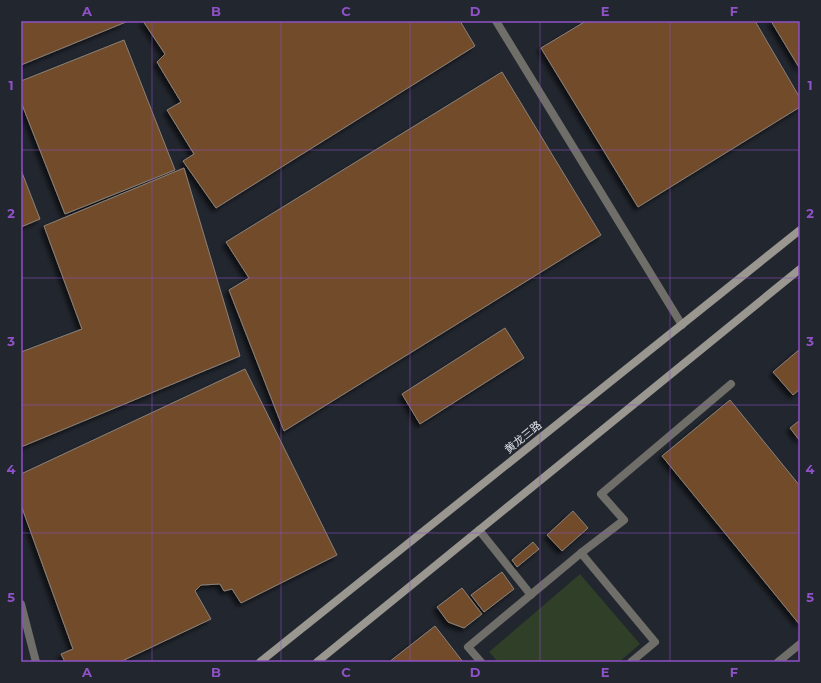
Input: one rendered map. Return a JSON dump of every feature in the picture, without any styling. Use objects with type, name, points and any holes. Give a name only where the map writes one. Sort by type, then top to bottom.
[{"type":"main road","name":"黄龙三路","points":[[260,662],[800,230]]},
{"type":"main road","points":[[317,662],[800,269]]},
{"type":"street","points":[[496,21],[682,324]]},
{"type":"street","points":[[480,662],[468,647],[581,553],[624,520],[601,494],[731,384]]},
{"type":"street","points":[[479,530],[531,595]]},
{"type":"street","points":[[581,553],[655,642],[631,662]]},
{"type":"street","points":[[21,604],[36,662]]},
{"type":"street","points":[[778,662],[800,644]]},
{"type":"green space","points":[[580,574],[640,644],[619,662],[498,662],[489,652]]},
{"type":"building","points":[[21,21],[125,21],[126,22],[21,65]]},
{"type":"building","points":[[143,21],[460,21],[475,46],[216,208],[183,161],[194,154],[167,110],[181,102],[157,62],[165,54]]},
{"type":"building","points":[[586,21],[755,21],[800,98],[800,107],[638,207],[541,48]]},
{"type":"building","points":[[771,21],[800,21],[800,69]]},
{"type":"building","points":[[124,40],[175,170],[65,214],[21,102],[21,81]]},
{"type":"building","points":[[502,72],[601,235],[284,431],[229,290],[249,278],[226,242]]},
{"type":"building","points":[[184,168],[240,356],[21,447],[21,352],[82,329],[44,226]]},
{"type":"building","points":[[21,170],[40,219],[21,227]]},
{"type":"building","points":[[505,328],[524,358],[420,424],[402,394]]},
{"type":"building","points":[[800,349],[800,389],[793,395],[773,372]]},
{"type":"building","points":[[245,369],[337,555],[241,603],[232,589],[224,591],[220,584],[201,585],[195,591],[211,619],[120,662],[65,662],[61,654],[73,649],[21,505],[21,474]]},
{"type":"building","points":[[730,400],[800,486],[800,625],[662,456]]},
{"type":"building","points":[[800,420],[800,441],[790,428]]},
{"type":"building","points":[[573,511],[588,528],[562,551],[547,535]]},
{"type":"building","points":[[533,542],[539,549],[517,567],[512,560]]},
{"type":"building","points":[[502,572],[514,589],[484,612],[471,595]]},
{"type":"building","points":[[462,588],[482,614],[464,628],[448,622],[437,607]]},
{"type":"building","points":[[435,626],[463,662],[389,662]]}]
